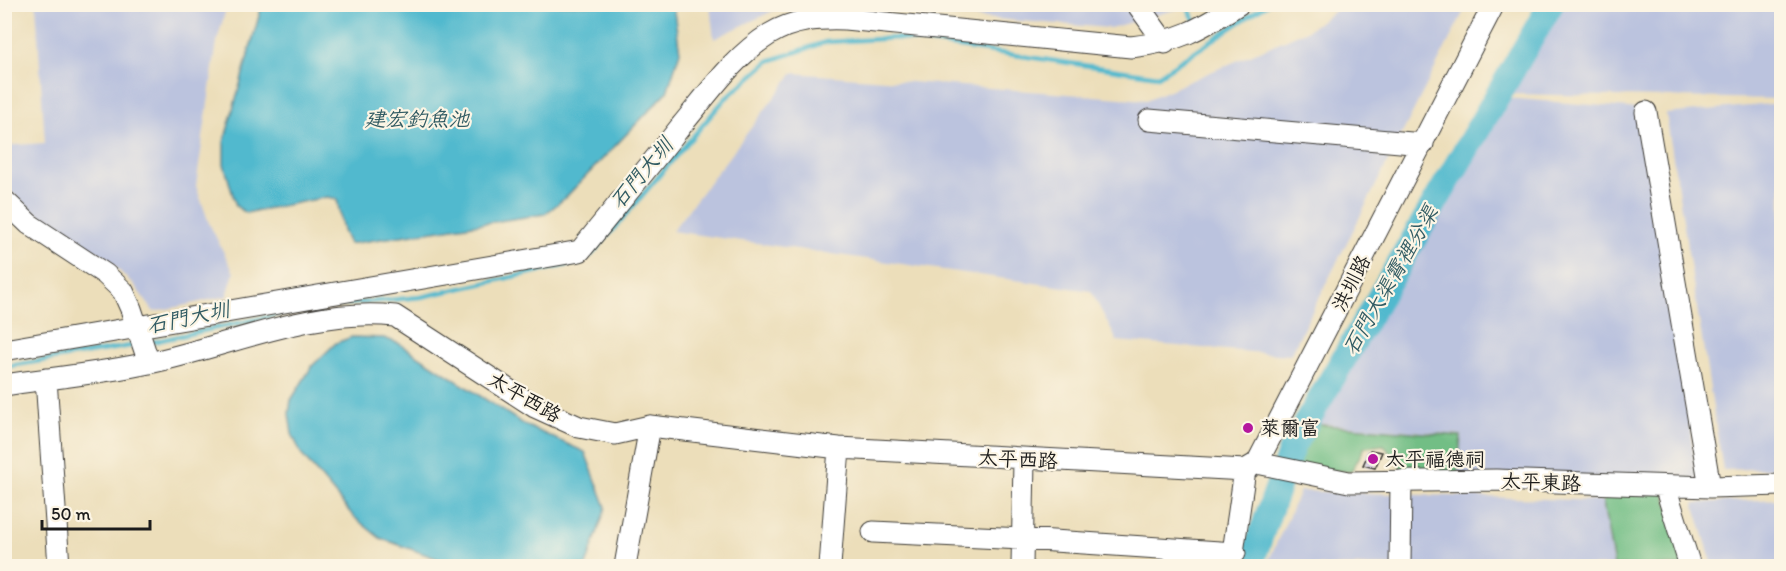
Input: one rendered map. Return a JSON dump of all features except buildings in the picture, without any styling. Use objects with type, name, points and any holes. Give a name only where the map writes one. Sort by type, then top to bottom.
[{"type":"street","points":[[1137,4],[1165,43]]},
{"type":"street","points":[[4,350],[143,344],[580,251],[719,81],[747,51],[771,34],[793,24],[817,18],[1131,47],[1165,43],[1193,32],[1239,4]]},
{"type":"street","name":"洪圳路","points":[[1233,560],[1259,467],[1494,4]]},
{"type":"street","points":[[1646,112],[1710,487]]},
{"type":"street","points":[[1149,120],[1423,144]]},
{"type":"street","points":[[4,200],[29,224],[105,274],[123,291],[143,344]]},
{"type":"street","name":"太平西路","points":[[4,386],[46,379],[143,344],[369,313],[395,316],[535,407],[579,427],[615,434],[650,426],[839,448],[1024,460],[1259,467],[1301,474]]},
{"type":"street","points":[[46,379],[59,567]]},
{"type":"street","points":[[625,567],[650,426]]},
{"type":"street","points":[[830,567],[839,448]]},
{"type":"street","points":[[1022,567],[1024,460]]},
{"type":"street","name":"太平東路","points":[[1301,474],[1348,482],[1496,480],[1710,487],[1782,485]]},
{"type":"street","points":[[1400,567],[1401,482]]},
{"type":"street","points":[[1665,486],[1690,567]]},
{"type":"street","points":[[873,532],[1023,539],[1233,560]]},
{"type":"shaded area","points":[[1558,4],[1781,5],[1781,99],[1507,94]]},
{"type":"shaded area","points":[[36,5],[227,5],[217,41],[196,186],[209,223],[234,273],[227,296],[154,312],[134,285],[105,257],[34,212],[5,187],[4,146],[45,143]]},
{"type":"shaded area","points":[[710,5],[1192,5],[1110,28],[868,9],[783,6],[714,39]]},
{"type":"shaded area","points":[[1343,5],[1467,5],[1290,355],[1117,341],[1091,291],[672,231],[793,73],[1146,100],[1308,30]]},
{"type":"shaded area","points":[[1506,98],[1641,109],[1698,481],[1458,475],[1462,435],[1310,423]]},
{"type":"shaded area","points":[[1781,103],[1781,468],[1723,470],[1666,114]]},
{"type":"shaded area","points":[[1300,491],[1602,501],[1613,566],[1266,566]]},
{"type":"shaded area","points":[[1781,499],[1781,566],[1713,566],[1694,503]]},
{"type":"green space","points":[[1310,424],[1461,436],[1457,478],[1406,476],[1384,445],[1365,447],[1351,472],[1289,467],[1295,448]]},
{"type":"green space","points":[[1601,491],[1664,491],[1687,566],[1614,566]]},
{"type":"water","name":"建宏釣魚池","points":[[262,5],[673,5],[680,52],[667,92],[565,198],[545,214],[349,244],[343,231],[337,199],[327,197],[246,213],[236,206],[224,164],[224,142]]},
{"type":"water","points":[[352,337],[384,338],[400,344],[525,425],[585,452],[606,507],[586,566],[458,566],[380,538],[354,517],[302,455],[292,434],[289,414],[291,400],[312,366],[336,343]]},
{"type":"waterway","points":[[1186,4],[1196,23]]},
{"type":"waterway","name":"石門大圳","points":[[315,307],[421,297],[576,263],[591,255],[725,99],[769,61],[826,42],[897,38],[1158,76],[1267,4]]},
{"type":"waterway","name":"石門大渠霄裡分渠","points":[[1250,566],[1292,447],[1551,4]]},
{"type":"waterway","name":"石門大圳","points":[[148,343],[298,310]]},
{"type":"waterway","name":"石門大圳","points":[[4,367],[137,345]]},
{"type":"place","name":"萊爾富","points":[[1248,428]]},
{"type":"place","name":"太平福德祠","points":[[1373,459]]}]
